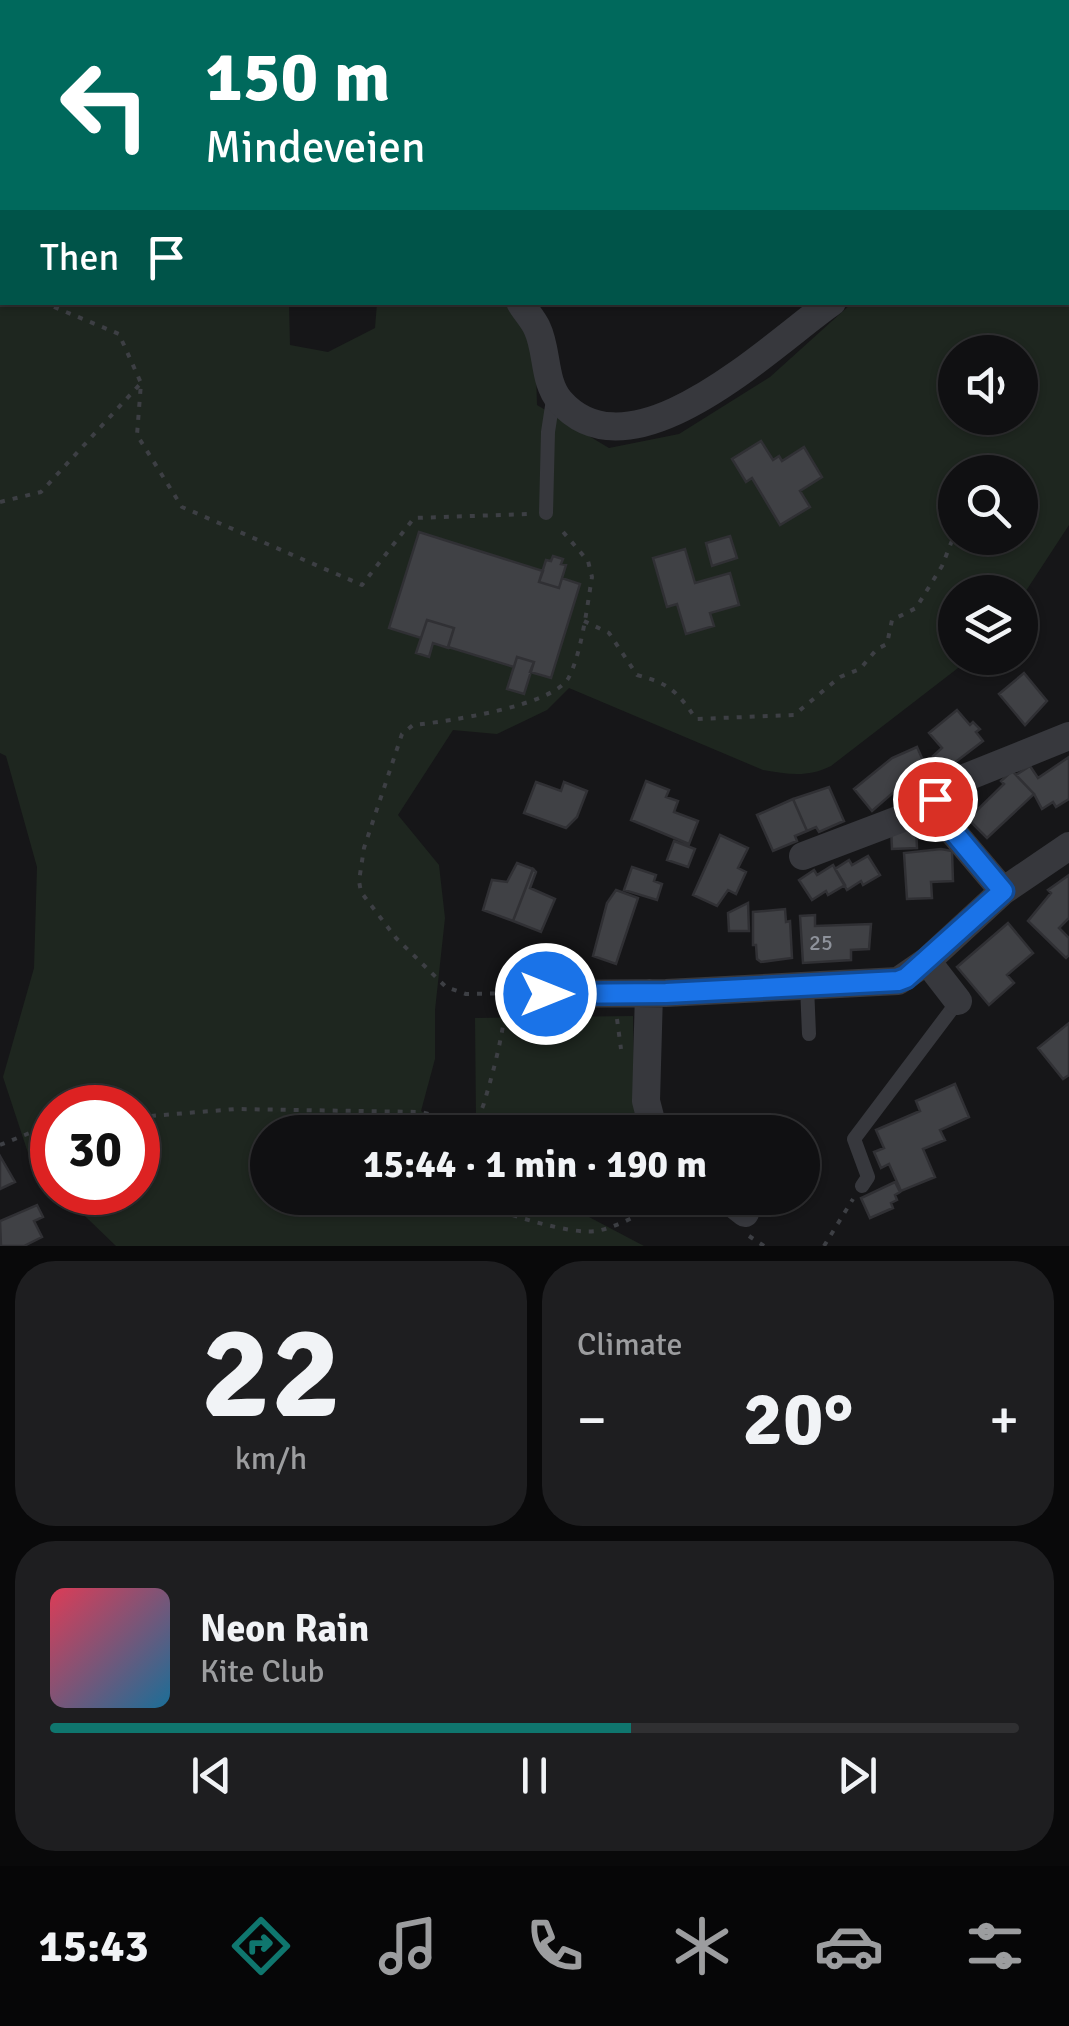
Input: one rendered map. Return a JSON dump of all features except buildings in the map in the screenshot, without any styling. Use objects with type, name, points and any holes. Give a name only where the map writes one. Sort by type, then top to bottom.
[{"type":"street","points":[[522,305],[537,329],[554,392],[563,404],[591,421],[626,425],[678,412],[740,372],[828,305]]},
{"type":"street","points":[[803,856],[932,806],[940,792],[952,783],[1069,736]]},
{"type":"street","points":[[932,806],[1003,891]]},
{"type":"street","points":[[546,994],[898,981],[927,961],[1003,891],[1069,846]]},
{"type":"street","points":[[927,961],[958,1001]]},
{"type":"street","points":[[648,993],[646,1101],[650,1115]]},
{"type":"lane","points":[[546,513],[548,432],[554,392]]},
{"type":"lane","points":[[807,986],[809,1034]]},
{"type":"lane","points":[[862,1186],[868,1177],[854,1140],[958,1001]]},
{"type":"path","points":[[49,305],[118,334],[140,383],[137,434],[182,507],[362,585],[414,518],[546,513],[588,562],[592,577],[569,678],[562,686],[508,708],[413,725],[402,734],[364,848],[358,882],[361,892],[396,938],[456,993],[546,994]]},
{"type":"path","points":[[0,502],[41,492],[140,383]]},
{"type":"path","points":[[584,621],[609,632],[637,675],[677,691],[696,719],[794,715],[887,644],[892,620],[916,608],[946,555]]},
{"type":"path","points":[[480,1115],[504,1034],[507,992]]},
{"type":"path","points":[[160,1115],[236,1109],[430,1115]]},
{"type":"path","points":[[0,1145],[30,1133]]},
{"type":"path","points":[[825,1246],[862,1186]]},
{"type":"path","points":[[521,1215],[552,1226],[595,1231],[635,1215]]},
{"type":"shaded area","points":[[0,305],[289,305],[290,345],[328,352],[375,328],[377,305],[534,305],[537,405],[609,448],[679,434],[770,377],[850,305],[1069,305],[1069,525],[1036,575],[938,575],[938,675],[949,675],[831,766],[806,774],[763,770],[569,688],[547,710],[497,734],[453,730],[398,815],[439,865],[445,918],[435,1010],[435,1059],[421,1111],[427,1115],[250,1115],[250,1215],[585,1215],[644,1246],[116,1246],[84,1215],[160,1215],[160,1085],[30,1085],[30,1159],[3,1077],[34,968],[37,867],[6,756],[0,753]]},
{"type":"shaded area","points":[[633,1016],[635,1115],[476,1115],[475,1018]]},
{"type":"route","points":[[546,994],[666,993],[906,978],[1003,891],[932,806],[935,799]]}]
